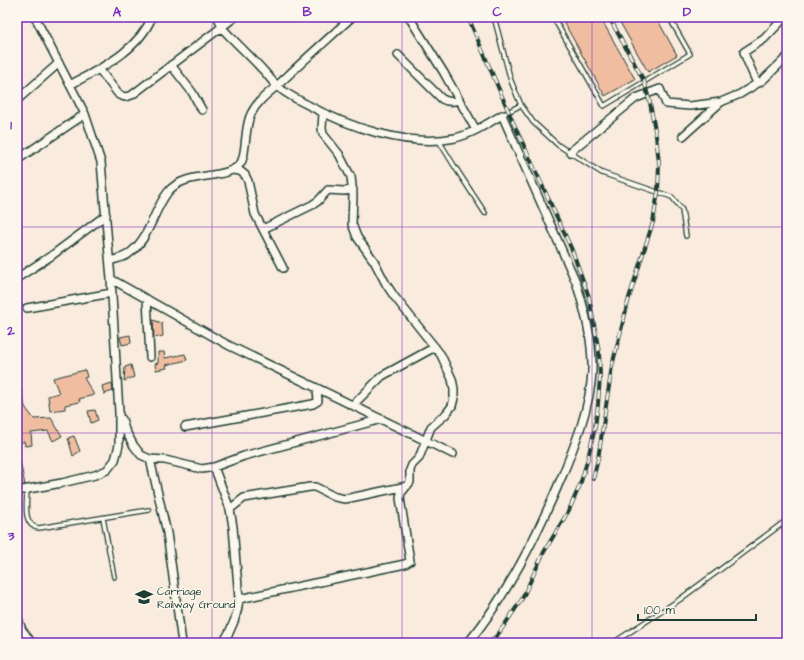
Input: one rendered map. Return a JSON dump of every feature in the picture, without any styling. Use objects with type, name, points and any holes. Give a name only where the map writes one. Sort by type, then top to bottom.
[{"type":"street","points":[[17,491],[62,484],[95,475],[107,470],[115,460],[120,445],[110,261],[101,162],[85,114],[35,17]]},
{"type":"street","points":[[70,85],[99,69],[128,49],[140,38],[152,17]]},
{"type":"street","points":[[218,17],[222,28],[277,86],[323,114],[363,128],[408,139],[439,140],[457,138],[502,116],[576,282],[585,310],[590,342],[592,372],[587,407],[551,503],[530,545],[507,588],[486,621],[468,643]]},
{"type":"street","points":[[99,69],[119,95],[125,98],[132,95],[235,17]]},
{"type":"street","points":[[232,170],[241,163],[244,154],[245,136],[250,114],[263,98],[352,17]]},
{"type":"street","points":[[409,17],[476,130]]},
{"type":"street","points":[[757,83],[744,52],[764,39],[785,17]]},
{"type":"street","points":[[398,55],[442,99],[448,102],[459,100]]},
{"type":"street","points":[[570,152],[636,98],[647,93],[660,89],[666,104],[690,106],[721,102],[740,94],[757,83],[787,57]]},
{"type":"street","points":[[17,100],[59,63]]},
{"type":"street","points":[[171,65],[192,92],[202,110]]},
{"type":"street","points":[[683,136],[721,102]]},
{"type":"street","points":[[17,160],[85,114]]},
{"type":"street","points":[[239,599],[408,562],[411,559],[400,498],[401,493],[410,482],[410,470],[412,465],[419,458],[431,427],[446,414],[452,406],[454,398],[452,379],[446,364],[394,296],[374,261],[357,237],[352,224],[353,190],[351,177],[339,154],[323,134],[323,114]]},
{"type":"street","points":[[110,261],[126,256],[137,246],[147,232],[168,191],[176,185],[185,180],[232,170],[240,171],[245,175],[248,181],[255,214],[283,268]]},
{"type":"street","points":[[263,229],[312,205],[328,190],[353,190]]},
{"type":"street","points":[[17,278],[51,256],[106,215]]},
{"type":"street","points":[[111,279],[228,345],[453,454]]},
{"type":"street","points":[[27,308],[112,293]]},
{"type":"street","points":[[147,299],[150,357]]},
{"type":"street","points":[[353,405],[382,376],[434,347]]},
{"type":"street","points":[[186,427],[313,404],[318,401],[317,388]]},
{"type":"street","points":[[119,412],[125,430],[141,455],[150,459],[172,461],[202,469],[214,467],[244,456],[382,419]]},
{"type":"street","points":[[150,459],[167,533],[182,643]]},
{"type":"street","points":[[214,467],[230,509],[239,599],[235,622],[223,643]]},
{"type":"street","points":[[230,509],[244,498],[316,487],[335,497],[345,499],[408,486]]},
{"type":"street","points":[[17,616],[22,630],[32,643]]},
{"type":"lane","points":[[494,17],[511,81],[521,105],[533,122],[558,144],[602,173],[672,197],[682,210],[686,236]]},
{"type":"lane","points":[[553,17],[604,106],[690,54],[669,17]]},
{"type":"lane","points":[[502,116],[521,105]]},
{"type":"lane","points":[[439,140],[454,167],[485,213]]},
{"type":"lane","points":[[27,489],[27,518],[30,524],[39,528],[149,510]]},
{"type":"lane","points":[[103,518],[114,578]]},
{"type":"lane","points":[[613,643],[679,600],[787,520]]},
{"type":"building","points":[[561,17],[600,17],[635,79],[605,96]]},
{"type":"building","points":[[617,17],[656,17],[677,55],[648,72]]},
{"type":"building","points":[[153,320],[162,323],[163,336],[154,338]]},
{"type":"building","points":[[130,335],[131,343],[122,345],[120,337]]},
{"type":"building","points":[[158,352],[164,352],[165,358],[185,354],[187,360],[166,365],[167,368],[156,370],[155,364],[158,363]]},
{"type":"building","points":[[131,365],[134,377],[124,381],[125,367]]},
{"type":"building","points":[[85,370],[87,377],[84,378],[94,395],[79,399],[80,402],[65,405],[65,409],[50,411],[48,396],[59,393],[53,378]]},
{"type":"building","points":[[112,383],[113,391],[104,394],[102,386]]},
{"type":"building","points":[[18,388],[21,388],[25,407],[34,419],[51,418],[62,436],[53,441],[48,431],[31,433],[32,445],[25,446],[24,441],[17,445]]},
{"type":"building","points":[[95,410],[98,420],[91,423],[88,411]]},
{"type":"building","points":[[74,436],[80,451],[73,456],[68,438]]},
{"type":"building","points":[[17,461],[20,461],[25,485],[17,486]]},
{"type":"railway","points":[[468,17],[513,122],[572,250],[589,297],[599,352],[600,376],[595,427],[580,485],[569,510],[544,552],[522,599],[499,633],[490,643]]},
{"type":"railway","points":[[593,479],[598,459],[612,366],[629,298],[653,222],[658,192],[659,163],[656,136],[644,81],[609,17]]},
{"type":"place","name":"Carriage Railway Ground","points":[[144,597]]}]
